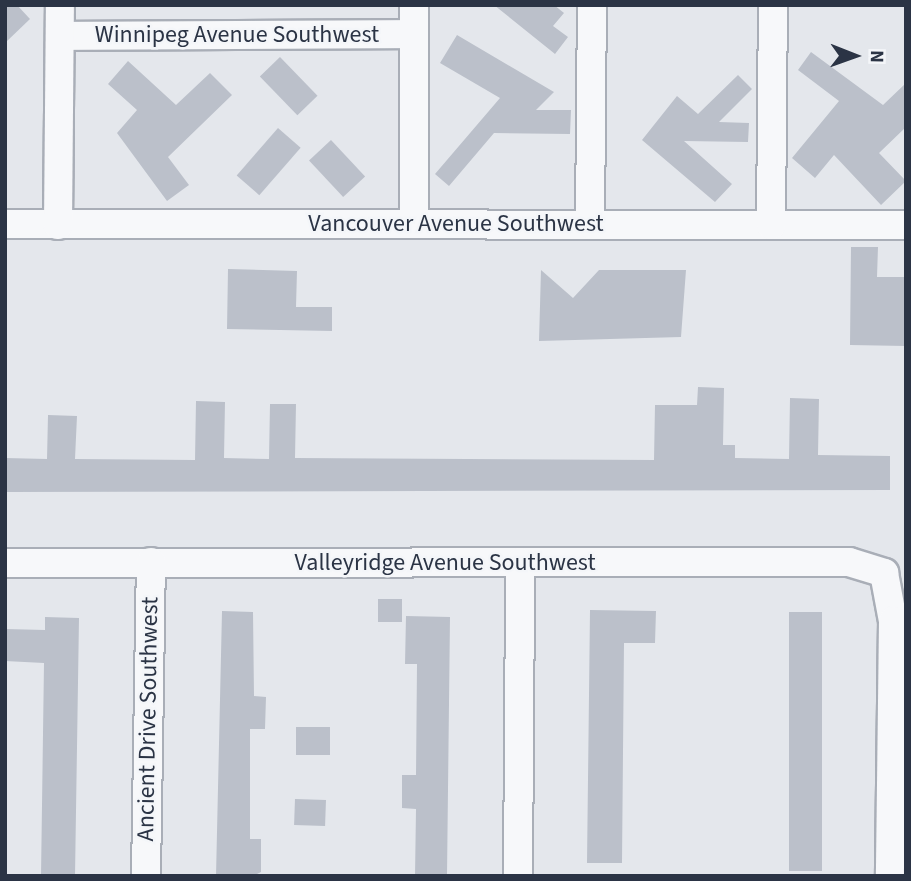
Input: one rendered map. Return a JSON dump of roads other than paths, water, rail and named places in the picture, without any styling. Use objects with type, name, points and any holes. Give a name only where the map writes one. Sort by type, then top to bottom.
[{"type":"street","points":[[58,225],[61,5]]},
{"type":"street","points":[[414,5],[414,223]]},
{"type":"street","points":[[590,224],[592,5]]},
{"type":"street","points":[[771,225],[773,5]]},
{"type":"street","name":"Winnipeg Avenue Southwest","points":[[60,36],[413,34]]},
{"type":"street","name":"Vancouver Avenue Southwest","points":[[5,224],[906,225]]},
{"type":"street","name":"Valleyridge Avenue Southwest","points":[[5,562],[849,562],[884,573],[893,621],[890,876]]},
{"type":"street","name":"Ancient Drive Southwest","points":[[146,876],[150,562]]},
{"type":"street","points":[[518,876],[520,562]]}]
